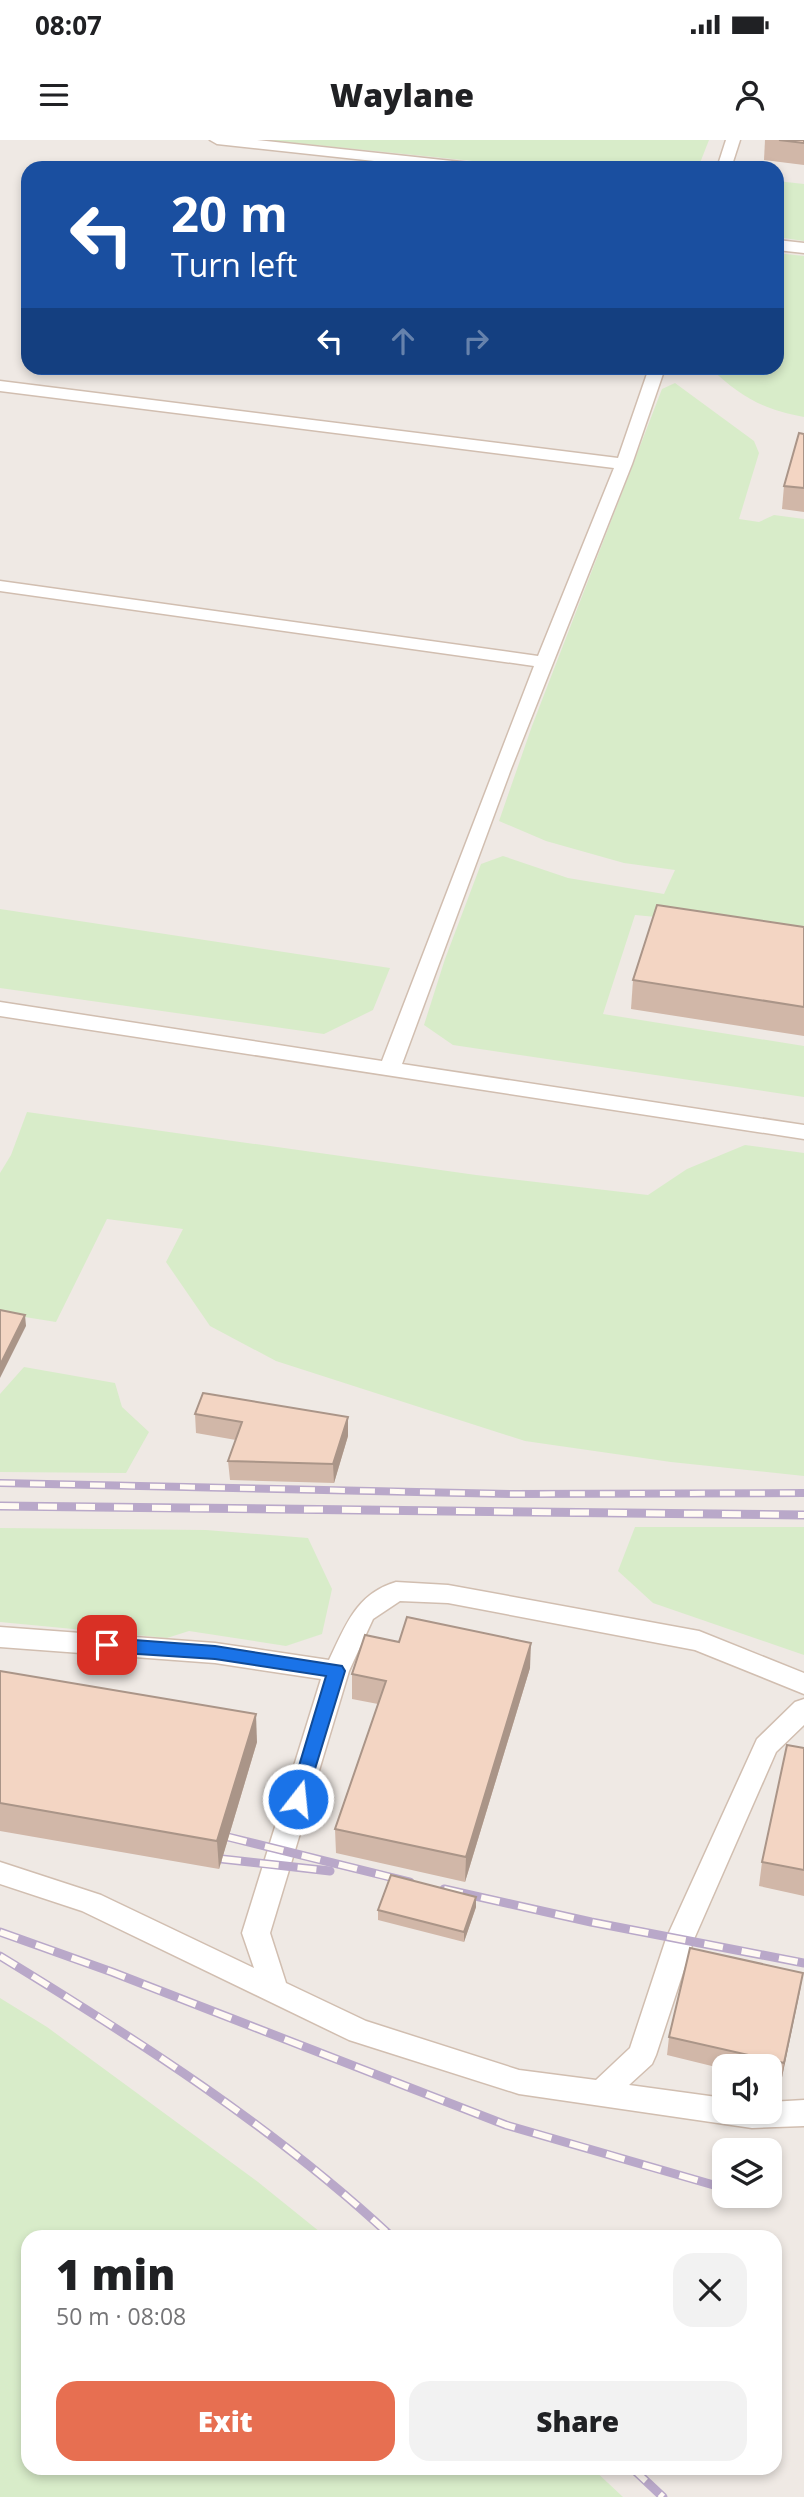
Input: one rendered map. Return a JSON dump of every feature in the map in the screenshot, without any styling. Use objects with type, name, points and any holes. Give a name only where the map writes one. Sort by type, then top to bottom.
[{"type":"lane","points":[[217,140],[414,161]]},
{"type":"lane","points":[[726,161],[733,140]]},
{"type":"lane","points":[[784,246],[804,248]]},
{"type":"lane","points":[[389,1069],[624,464],[655,375]]},
{"type":"lane","points":[[0,386],[624,464]]},
{"type":"lane","points":[[0,586],[545,662]]},
{"type":"lane","points":[[0,1009],[804,1132]]},
{"type":"lane","points":[[275,1991],[256,1933],[336,1671],[365,1613],[396,1591],[448,1594],[699,1641],[804,1684]]},
{"type":"lane","points":[[0,1637],[215,1653],[336,1671]]},
{"type":"lane","points":[[601,2094],[642,2055],[680,1939],[766,1746],[804,1709]]},
{"type":"lane","points":[[0,1873],[91,1903],[359,2031],[519,2082],[712,2109]]},
{"type":"lane","points":[[782,2114],[804,2113]]},
{"type":"shaded area","points":[[0,140],[804,140],[804,2497],[0,2497]]},
{"type":"green space","points":[[266,140],[709,140],[701,161],[473,161]]},
{"type":"green space","points":[[784,182],[804,184],[804,241],[784,238]]},
{"type":"green space","points":[[784,254],[804,256],[804,417],[764,406],[719,375],[784,375]]},
{"type":"green space","points":[[675,383],[754,441],[759,453],[739,519],[759,522],[774,515],[804,519],[804,931],[635,915],[603,1014],[804,1046],[804,1097],[453,1045],[424,1025],[445,959],[481,864],[503,856],[568,878],[664,894],[675,870],[624,863],[546,841],[499,821],[532,726],[662,389]]},
{"type":"green space","points":[[0,909],[390,968],[373,1010],[324,1034],[0,988]]},
{"type":"green space","points":[[27,1112],[476,1175],[648,1195],[687,1169],[745,1145],[804,1153],[804,1476],[671,1462],[525,1441],[276,1361],[210,1326],[166,1262],[183,1229],[107,1219],[56,1322],[0,1313],[0,1173],[11,1155]]},
{"type":"green space","points":[[24,1367],[115,1383],[122,1407],[149,1432],[126,1473],[0,1472],[0,1394]]},
{"type":"green space","points":[[635,1527],[804,1527],[804,1655],[653,1603],[618,1571]]},
{"type":"green space","points":[[0,1528],[206,1530],[308,1538],[332,1589],[322,1634],[286,1646],[189,1631],[167,1638],[0,1622]]},
{"type":"green space","points":[[0,1998],[47,2027],[258,2182],[318,2230],[21,2230],[21,2475],[599,2475],[623,2497],[0,2497]]},
{"type":"building","points":[[779,140],[804,140],[804,143]]},
{"type":"building","points":[[799,433],[804,434],[804,488],[784,486]]},
{"type":"building","points":[[657,905],[804,927],[804,1007],[633,980]]},
{"type":"building","points":[[0,1310],[25,1315],[0,1365]]},
{"type":"building","points":[[203,1393],[348,1417],[333,1464],[228,1461],[242,1422],[195,1414]]},
{"type":"building","points":[[407,1617],[531,1643],[466,1857],[335,1829],[386,1681],[352,1674],[365,1635],[399,1642]]},
{"type":"building","points":[[0,1671],[256,1714],[217,1841],[0,1803]]},
{"type":"building","points":[[787,1745],[804,1748],[804,1870],[762,1862]]},
{"type":"building","points":[[391,1875],[476,1897],[464,1932],[378,1910]]},
{"type":"building","points":[[690,1948],[803,1973],[784,2063],[782,2054],[744,2054],[669,2037]]},
{"type":"railway","points":[[0,1483],[513,1494],[804,1493]]},
{"type":"railway","points":[[0,1506],[804,1515]]},
{"type":"railway","points":[[228,1837],[410,1882]]},
{"type":"railway","points":[[222,1859],[330,1871]]},
{"type":"railway","points":[[444,1889],[591,1922],[804,1963]]},
{"type":"railway","points":[[0,1932],[112,1972],[506,2125],[712,2185]]},
{"type":"railway","points":[[0,1956],[203,2086],[300,2158],[384,2230]]},
{"type":"railway","points":[[639,2475],[663,2497]]},
{"type":"route","points":[[107,1645],[215,1653],[336,1671],[298,1799]]}]
